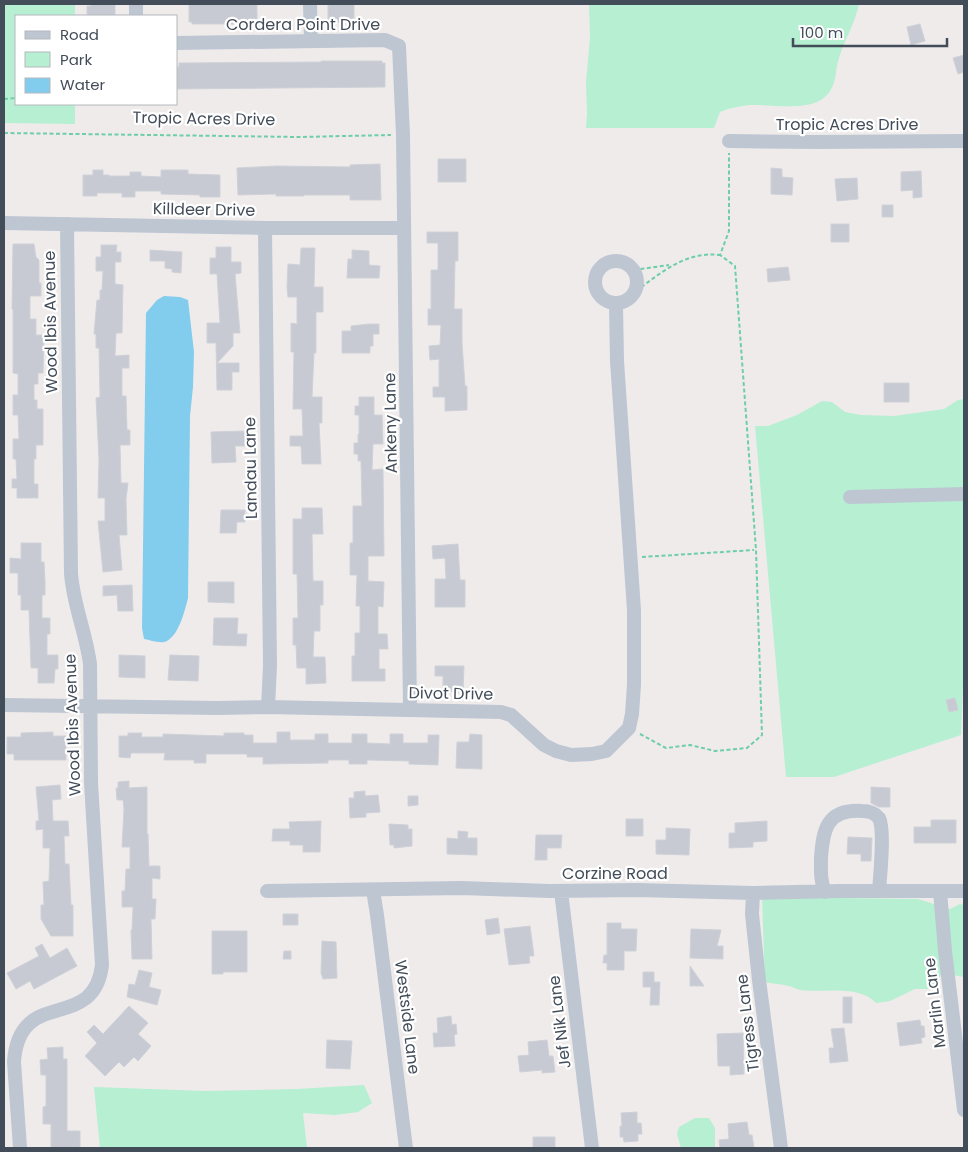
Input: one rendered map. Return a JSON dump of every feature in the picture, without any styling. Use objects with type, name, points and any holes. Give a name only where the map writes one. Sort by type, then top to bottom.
[{"type":"street","points":[[310,4],[311,41]]},
{"type":"street","name":"Cordera Point Drive","points":[[178,43],[385,40],[399,46],[404,135]]},
{"type":"street","name":"Ankeny Lane","points":[[404,135],[410,710]]},
{"type":"street","name":"Tropic Acres Drive","points":[[729,141],[964,142]]},
{"type":"street","name":"Killdeer Drive","points":[[4,223],[265,228],[404,228]]},
{"type":"street","name":"Wood Ibis Avenue","points":[[20,1148],[14,1062],[14,1050],[18,1038],[34,1019],[44,1014],[68,1009],[79,1004],[92,993],[101,977],[102,965],[91,783],[88,651],[76,610],[71,572],[67,224]]},
{"type":"street","name":"Landau Lane","points":[[265,228],[270,666],[268,707]]},
{"type":"street","points":[[614,260],[629,264],[637,276],[636,292],[626,301],[616,304],[603,298],[598,293],[595,281],[596,274],[606,262],[614,260]]},
{"type":"street","points":[[616,304],[617,361],[634,610],[634,685],[629,728]]},
{"type":"street","points":[[850,497],[964,494]]},
{"type":"street","name":"Divot Drive","points":[[4,705],[268,707],[501,712],[511,715],[544,745],[571,755],[606,751],[629,728]]},
{"type":"street","points":[[825,892],[821,878],[822,839],[826,827],[830,820],[840,814],[861,810],[873,813],[880,820],[882,838],[880,891]]},
{"type":"street","name":"Corzine Road","points":[[267,891],[462,888],[753,893],[964,892]]},
{"type":"street","name":"Westside Lane","points":[[373,890],[378,915],[406,1148]]},
{"type":"street","name":"Jef Nik Lane","points":[[561,891],[592,1148]]},
{"type":"street","name":"Marlin Lane","points":[[940,891],[945,951],[964,1110]]},
{"type":"street","name":"Tigress Lane","points":[[753,893],[752,914],[759,980],[782,1148]]},
{"type":"path","name":"Tropic Acres Drive","points":[[4,133],[299,137],[404,135]]},
{"type":"path","points":[[720,255],[729,231],[729,141]]},
{"type":"path","points":[[629,728],[666,748],[690,745],[715,751],[747,748],[762,735],[756,550],[735,266],[720,255],[708,253],[672,265],[634,270]]},
{"type":"path","points":[[636,292],[672,265]]},
{"type":"path","points":[[630,559],[756,550]]},
{"type":"green space","points":[[4,4],[75,4],[75,15],[15,15],[15,105],[75,105],[75,124],[4,123]]},
{"type":"green space","points":[[589,4],[859,4],[839,58],[832,87],[823,98],[815,103],[793,106],[750,105],[735,107],[720,112],[714,128],[586,128],[586,82],[590,38]]},
{"type":"green space","points":[[964,399],[964,658],[961,735],[834,777],[786,777],[755,426],[768,426],[797,415],[822,401],[832,402],[845,412],[861,415],[894,416],[944,409],[958,400]]},
{"type":"green space","points":[[762,897],[918,899],[950,909],[960,904],[964,905],[964,977],[942,973],[933,989],[915,989],[890,1001],[876,1003],[869,997],[850,991],[809,991],[765,982]]},
{"type":"green space","points":[[364,1085],[372,1103],[358,1112],[335,1115],[303,1113],[307,1148],[100,1148],[94,1087],[206,1091]]},
{"type":"green space","points":[[695,1118],[709,1118],[715,1128],[715,1148],[681,1148],[677,1134],[679,1127]]},
{"type":"water","points":[[164,296],[180,297],[188,300],[194,352],[190,416],[188,598],[183,616],[173,636],[164,642],[156,642],[144,639],[142,628],[146,313],[157,300]]},
{"type":"building","points":[[91,4],[115,4],[115,15],[87,15],[87,6],[91,6]]},
{"type":"building","points":[[189,4],[257,4],[257,22],[254,22],[254,24],[192,24],[192,22],[189,22]]},
{"type":"building","points":[[328,4],[354,4],[354,21],[330,23],[330,20],[328,20]]},
{"type":"building","points":[[920,24],[925,41],[911,45],[907,27]]},
{"type":"building","points":[[964,55],[964,72],[958,74],[953,58]]},
{"type":"building","points":[[382,61],[382,63],[385,63],[385,87],[178,89],[179,63]]},
{"type":"building","points":[[438,159],[466,159],[466,182],[438,182]]},
{"type":"building","points":[[380,164],[381,200],[350,200],[350,195],[238,195],[237,168],[276,166],[350,167],[350,165]]},
{"type":"building","points":[[771,168],[782,169],[782,177],[793,178],[792,195],[771,194]]},
{"type":"building","points":[[93,170],[103,170],[103,175],[109,176],[130,176],[130,172],[141,172],[141,176],[161,177],[161,170],[188,170],[188,174],[220,175],[220,197],[161,194],[161,191],[135,191],[135,197],[122,197],[122,193],[97,193],[97,196],[83,196],[83,175],[93,175]]},
{"type":"building","points":[[921,171],[922,197],[913,198],[913,190],[901,191],[901,172]]},
{"type":"building","points":[[857,178],[858,199],[837,201],[835,179]]},
{"type":"building","points":[[882,205],[893,205],[893,217],[882,217]]},
{"type":"building","points":[[831,224],[849,224],[849,242],[831,242]]},
{"type":"building","points":[[427,232],[458,232],[458,261],[455,261],[454,309],[462,309],[462,343],[465,386],[467,386],[467,410],[445,411],[445,397],[433,397],[433,387],[439,387],[439,359],[430,360],[429,346],[440,345],[441,325],[428,325],[428,309],[431,309],[431,270],[438,270],[438,243],[427,243]]},
{"type":"building","points":[[13,244],[34,244],[36,257],[39,260],[41,296],[30,296],[30,319],[36,319],[36,335],[44,335],[43,373],[38,373],[38,384],[34,384],[34,400],[37,400],[37,409],[43,409],[43,445],[36,445],[36,459],[34,459],[34,484],[38,484],[38,498],[17,498],[17,488],[12,488],[12,479],[17,479],[16,459],[13,459],[13,439],[19,439],[18,415],[13,415],[13,395],[18,395],[18,374],[13,373]]},
{"type":"building","points":[[101,245],[117,245],[116,252],[121,252],[121,262],[115,262],[115,284],[123,285],[122,333],[116,333],[115,356],[129,355],[129,368],[122,368],[122,396],[126,396],[127,430],[130,430],[130,445],[120,445],[121,483],[128,483],[126,499],[127,535],[119,535],[122,570],[103,572],[98,521],[105,521],[105,498],[98,498],[99,460],[96,398],[100,397],[99,348],[96,348],[96,334],[94,334],[97,300],[100,300],[100,290],[102,290],[103,271],[96,271],[96,257],[101,257]]},
{"type":"building","points":[[216,247],[231,247],[231,262],[241,262],[241,273],[235,274],[240,333],[233,333],[233,346],[217,363],[239,363],[239,372],[232,372],[232,390],[217,390],[216,343],[207,343],[207,323],[220,323],[217,274],[210,274],[210,258],[216,258]]},
{"type":"building","points":[[301,248],[315,248],[314,287],[323,287],[323,312],[316,312],[316,353],[314,353],[312,397],[322,397],[322,423],[319,423],[321,464],[302,464],[301,446],[290,446],[290,436],[303,436],[302,409],[293,409],[294,352],[291,352],[291,323],[297,324],[297,297],[288,297],[287,288],[288,264],[300,265]]},
{"type":"building","points":[[150,250],[182,252],[181,273],[172,272],[172,269],[165,268],[165,261],[150,261]]},
{"type":"building","points":[[352,250],[369,251],[369,265],[380,266],[379,278],[347,278],[348,259],[352,259]]},
{"type":"building","points":[[788,267],[790,280],[768,282],[767,269]]},
{"type":"building","points":[[379,324],[379,334],[373,334],[373,346],[370,346],[370,353],[342,353],[342,331],[351,331],[351,326]]},
{"type":"building","points":[[884,383],[909,383],[909,402],[884,402]]},
{"type":"building","points":[[359,397],[374,397],[374,415],[382,415],[383,444],[373,444],[372,470],[383,469],[384,556],[368,556],[368,581],[384,582],[383,607],[378,606],[378,634],[387,634],[388,649],[379,649],[379,669],[385,669],[385,681],[352,681],[352,656],[355,656],[355,633],[360,633],[360,606],[356,606],[357,575],[350,575],[350,543],[353,543],[353,506],[362,506],[361,461],[358,461],[358,454],[354,454],[354,443],[358,443],[359,434],[359,415],[355,415],[355,406],[359,406]]},
{"type":"building","points":[[245,431],[245,446],[235,446],[236,462],[212,463],[211,432]]},
{"type":"building","points":[[302,508],[322,508],[323,534],[312,534],[313,581],[323,581],[323,605],[320,605],[320,631],[314,631],[313,657],[325,657],[326,683],[306,684],[306,668],[297,668],[296,645],[293,645],[293,618],[298,618],[297,574],[293,574],[293,519],[302,519]]},
{"type":"building","points":[[221,510],[245,510],[245,522],[237,522],[236,533],[220,533]]},
{"type":"building","points":[[21,543],[41,543],[41,562],[44,562],[45,581],[45,595],[42,595],[42,618],[50,618],[50,634],[47,634],[47,655],[58,655],[58,669],[55,669],[54,683],[38,683],[38,668],[31,668],[29,610],[21,610],[21,595],[18,595],[18,573],[10,573],[10,558],[21,559]]},
{"type":"building","points":[[458,544],[460,580],[465,580],[465,607],[435,607],[435,579],[446,579],[445,558],[433,559],[432,546]]},
{"type":"building","points":[[208,582],[234,582],[234,603],[208,602]]},
{"type":"building","points":[[132,585],[133,611],[118,611],[117,595],[103,596],[103,586]]},
{"type":"building","points":[[214,618],[238,618],[237,634],[247,634],[246,646],[213,645]]},
{"type":"building","points":[[119,655],[145,656],[145,678],[119,677]]},
{"type":"building","points":[[170,655],[199,656],[198,681],[168,680]]},
{"type":"building","points":[[435,666],[464,666],[463,692],[443,691],[443,676],[435,676]]},
{"type":"building","points":[[955,698],[958,710],[949,712],[946,700]]},
{"type":"building","points":[[53,732],[53,736],[66,736],[66,760],[14,760],[14,754],[7,754],[7,737],[21,737],[21,733]]},
{"type":"building","points":[[277,732],[290,732],[290,740],[315,740],[315,734],[328,734],[328,743],[352,743],[352,734],[367,734],[367,743],[390,744],[390,734],[403,734],[403,743],[428,743],[428,735],[439,735],[438,765],[409,764],[409,761],[367,760],[367,764],[349,764],[349,760],[328,760],[328,763],[263,764],[263,757],[247,757],[247,754],[206,754],[206,763],[194,763],[194,760],[164,760],[165,753],[131,753],[130,758],[119,757],[119,736],[128,736],[128,733],[142,733],[141,737],[163,737],[163,734],[224,736],[224,733],[244,733],[244,735],[253,735],[253,743],[277,743]]},
{"type":"building","points":[[470,734],[482,735],[482,769],[456,768],[457,742],[469,742]]},
{"type":"building","points":[[129,781],[129,788],[147,787],[149,866],[160,866],[160,879],[152,878],[152,899],[156,899],[155,919],[151,919],[152,959],[132,959],[131,930],[133,907],[122,907],[122,891],[125,891],[126,869],[130,869],[130,847],[122,847],[124,809],[123,800],[117,800],[116,788],[118,788],[118,782]]},
{"type":"building","points":[[60,785],[61,799],[52,800],[53,821],[68,821],[69,836],[64,836],[65,864],[69,864],[71,905],[73,905],[73,936],[51,936],[41,919],[41,905],[44,905],[43,882],[49,881],[50,848],[43,848],[43,829],[36,830],[36,821],[39,821],[36,787]]},
{"type":"building","points":[[871,787],[890,788],[890,807],[879,807],[871,803]]},
{"type":"building","points":[[365,791],[365,796],[378,795],[380,812],[366,813],[366,817],[350,818],[349,798],[354,798],[354,792]]},
{"type":"building","points":[[408,796],[418,796],[418,805],[408,806]]},
{"type":"building","points":[[626,819],[643,819],[643,836],[626,836]]},
{"type":"building","points":[[931,820],[956,820],[956,843],[914,843],[914,827],[931,827]]},
{"type":"building","points":[[321,821],[320,852],[303,852],[303,845],[290,845],[290,841],[272,841],[273,829],[290,829],[289,822]]},
{"type":"building","points":[[767,821],[767,841],[753,842],[753,847],[729,848],[729,833],[735,833],[735,823]]},
{"type":"building","points":[[389,824],[408,825],[408,829],[412,829],[412,846],[394,848],[394,845],[390,845]]},
{"type":"building","points":[[666,828],[690,829],[689,855],[656,854],[656,840],[666,840]]},
{"type":"building","points":[[458,831],[468,832],[467,838],[477,838],[477,855],[447,854],[447,838],[458,839]]},
{"type":"building","points":[[536,835],[562,835],[561,848],[547,848],[547,860],[535,860]]},
{"type":"building","points":[[848,837],[872,838],[871,861],[861,861],[861,854],[847,854]]},
{"type":"building","points":[[283,914],[298,914],[298,925],[283,925]]},
{"type":"building","points":[[498,918],[500,933],[487,935],[485,920]]},
{"type":"building","points":[[607,923],[621,923],[621,929],[637,929],[636,951],[624,951],[624,970],[607,970],[607,963],[603,963],[604,955],[607,955]]},
{"type":"building","points":[[530,926],[534,956],[529,956],[530,963],[509,965],[504,929]]},
{"type":"building","points":[[691,929],[721,930],[717,946],[723,946],[723,959],[690,958]]},
{"type":"building","points":[[212,931],[247,931],[247,972],[212,974]]},
{"type":"building","points":[[322,941],[336,942],[337,978],[323,979],[321,973]]},
{"type":"building","points":[[42,944],[50,958],[67,948],[77,966],[34,989],[30,981],[16,989],[7,973],[39,956],[35,948]]},
{"type":"building","points":[[284,951],[291,951],[291,959],[283,959]]},
{"type":"building","points":[[690,966],[704,986],[690,986]]},
{"type":"building","points":[[139,970],[152,973],[149,987],[161,990],[157,1005],[127,997],[129,984],[135,985]]},
{"type":"building","points":[[643,972],[654,972],[654,982],[660,982],[659,1005],[650,1005],[651,987],[643,987]]},
{"type":"building","points":[[843,997],[852,997],[852,1023],[843,1023]]},
{"type":"building","points":[[129,1006],[148,1023],[138,1034],[151,1046],[138,1061],[134,1057],[124,1067],[119,1062],[105,1076],[85,1056],[97,1043],[87,1032],[94,1025],[103,1034]]},
{"type":"building","points":[[451,1016],[452,1025],[456,1024],[455,1046],[434,1047],[433,1033],[438,1033],[437,1018]]},
{"type":"building","points":[[920,1020],[921,1026],[924,1026],[925,1037],[921,1038],[922,1043],[900,1046],[897,1023]]},
{"type":"building","points":[[844,1028],[848,1061],[830,1063],[829,1048],[834,1048],[831,1029]]},
{"type":"building","points":[[743,1033],[744,1074],[730,1075],[730,1066],[718,1066],[717,1034]]},
{"type":"building","points":[[327,1040],[352,1041],[350,1069],[326,1068]]},
{"type":"building","points":[[547,1040],[549,1056],[553,1056],[555,1072],[542,1073],[542,1070],[520,1072],[518,1056],[529,1055],[528,1042]]},
{"type":"building","points":[[63,1047],[63,1059],[67,1059],[67,1131],[80,1131],[80,1148],[51,1148],[51,1124],[43,1124],[43,1107],[46,1106],[46,1075],[41,1075],[40,1060],[48,1059],[47,1048]]},
{"type":"building","points":[[637,1112],[637,1123],[641,1123],[642,1134],[638,1134],[638,1141],[624,1142],[623,1137],[620,1137],[620,1126],[622,1126],[621,1113]]},
{"type":"building","points":[[747,1122],[754,1148],[720,1148],[719,1140],[729,1139],[728,1124]]},
{"type":"building","points":[[533,1137],[555,1137],[555,1148],[533,1148]]}]
